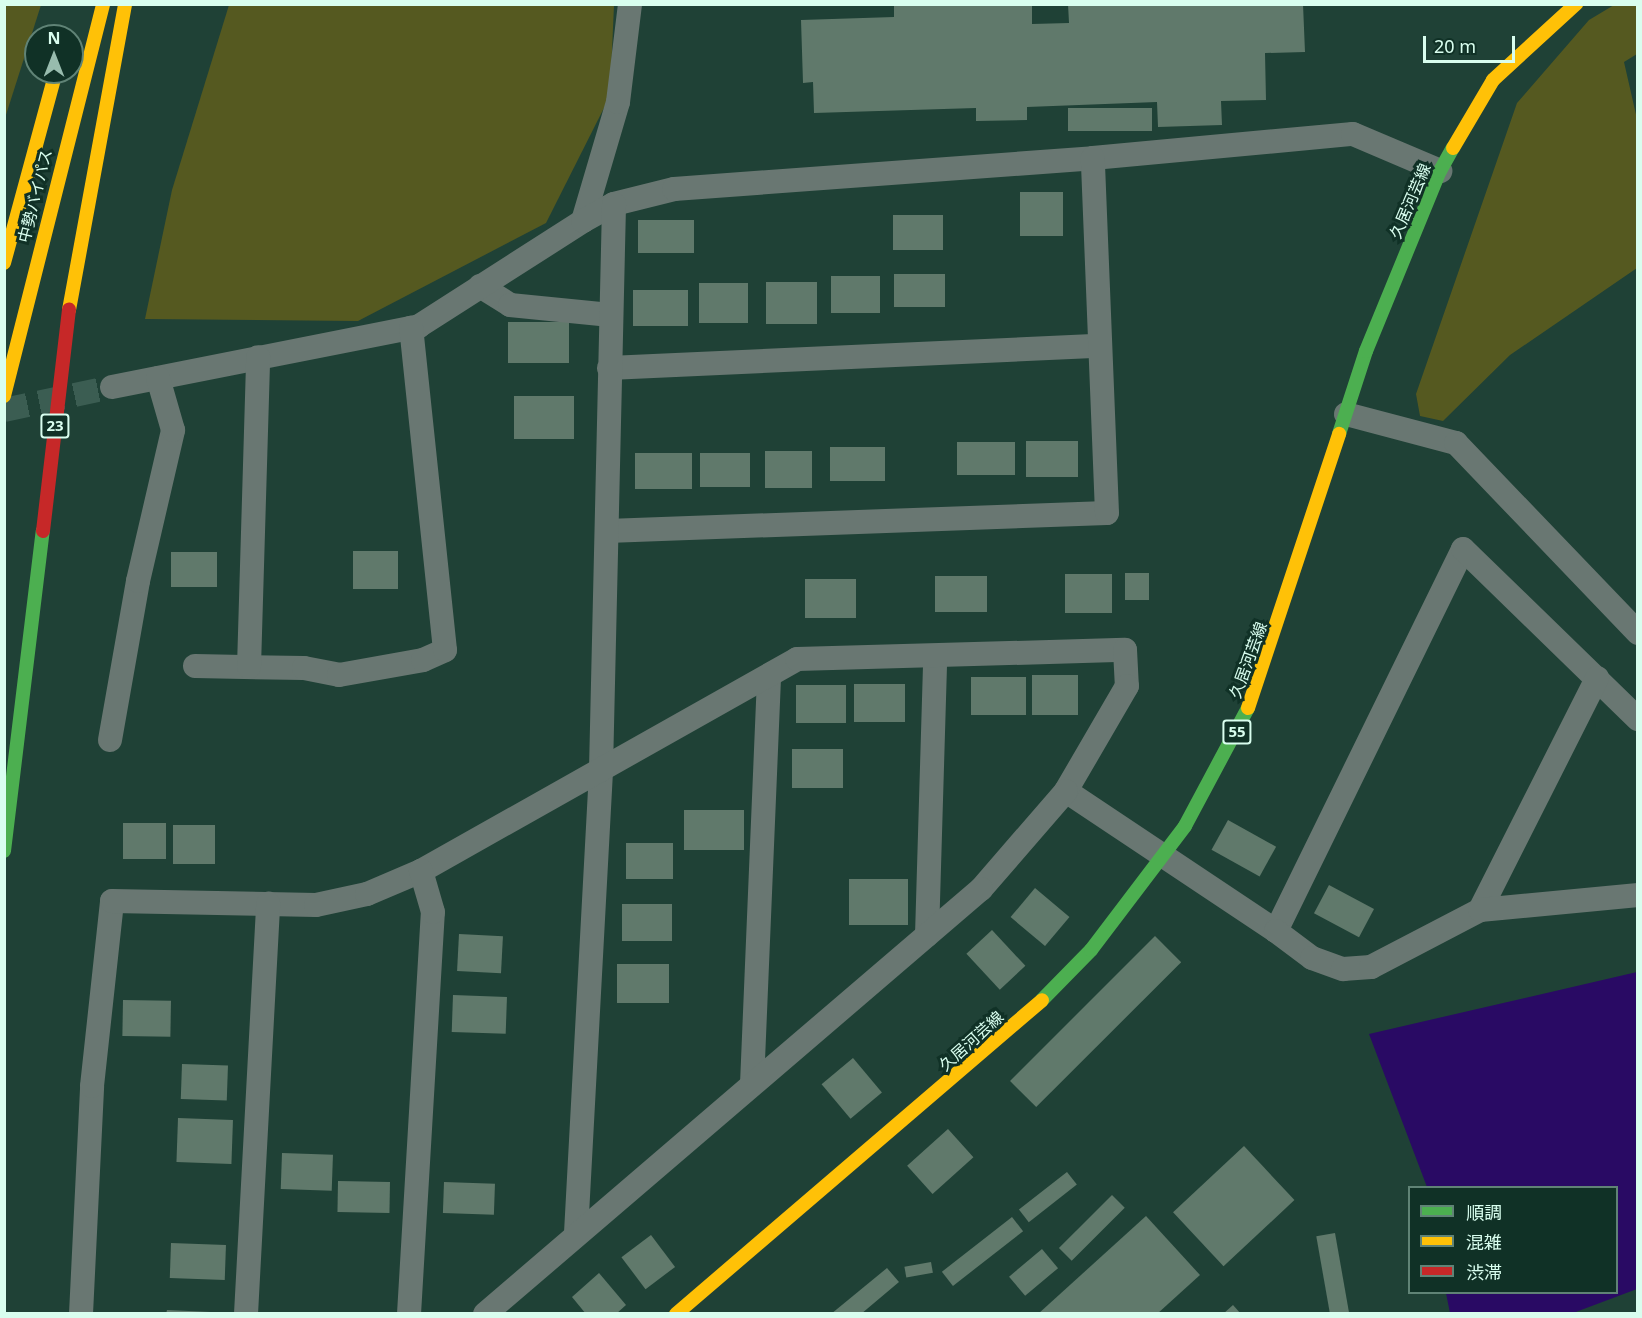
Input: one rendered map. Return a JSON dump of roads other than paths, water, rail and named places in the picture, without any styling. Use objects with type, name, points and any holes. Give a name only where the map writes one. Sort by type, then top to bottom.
[{"type":"main road","name":"中勢バイパス","points":[[4,396],[73,111],[103,4]]},
{"type":"main road","name":"23","points":[[4,851],[72,288],[125,4]]},
{"type":"main road","name":"久居河芸線","points":[[676,1314],[1048,995],[1091,950],[1164,855],[1210,785],[1259,682],[1366,351],[1440,171],[1493,80],[1576,4]]},
{"type":"main road","points":[[4,263],[53,84]]},
{"type":"street","points":[[583,221],[618,102],[630,4]]},
{"type":"street","points":[[112,387],[411,328],[614,204],[674,189],[1093,158],[1353,134],[1440,171]]},
{"type":"street","points":[[607,531],[1107,513],[1093,158]]},
{"type":"street","points":[[576,1233],[601,770],[614,204]]},
{"type":"street","points":[[480,286],[510,305],[611,315]]},
{"type":"street","points":[[195,666],[304,668],[339,675],[365,673],[423,660],[445,650],[411,328]]},
{"type":"street","points":[[609,368],[1100,346]]},
{"type":"street","points":[[249,667],[258,357]]},
{"type":"street","points":[[110,740],[138,582],[173,430],[158,378]]},
{"type":"street","points":[[1346,414],[1456,443],[1638,633]]},
{"type":"street","points":[[1276,931],[1464,549],[1638,719]]},
{"type":"street","points":[[81,1314],[92,1086],[112,901],[316,905],[356,896],[421,871],[797,659],[935,658],[1125,650],[1127,686],[1066,791],[981,889],[576,1233],[485,1314]]},
{"type":"street","points":[[927,935],[935,658]]},
{"type":"street","points":[[752,1084],[769,675]]},
{"type":"street","points":[[1480,910],[1597,678]]},
{"type":"street","points":[[1066,791],[1276,931],[1312,958],[1343,969],[1371,967],[1480,910],[1638,895]]},
{"type":"street","points":[[409,1314],[433,912],[421,871]]},
{"type":"street","points":[[246,1314],[268,904]]},
{"type":"tunnel","points":[[4,410],[112,387]]}]
